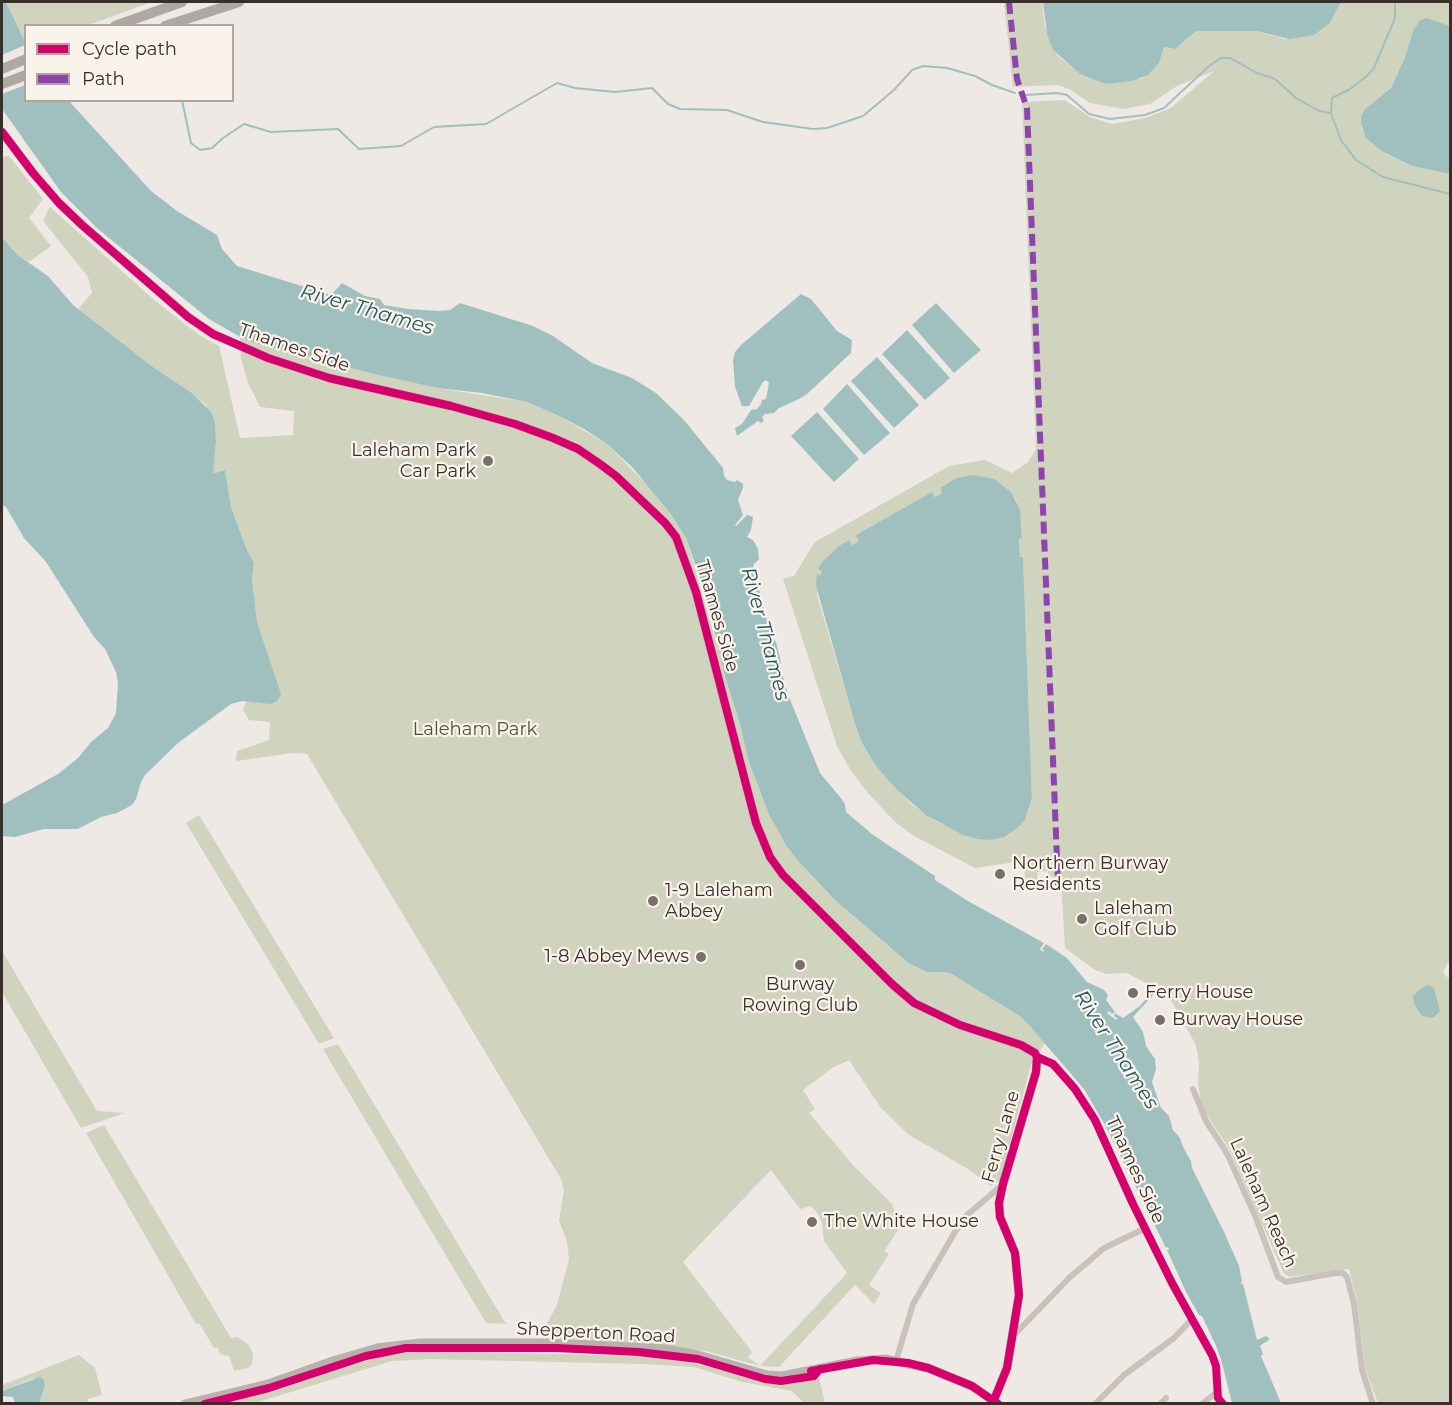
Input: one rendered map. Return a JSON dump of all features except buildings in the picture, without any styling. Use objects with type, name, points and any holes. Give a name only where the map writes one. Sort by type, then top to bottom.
[{"type":"highway","points":[[120,24],[182,2]]},
{"type":"highway","points":[[171,24],[239,2]]},
{"type":"highway","points":[[2,69],[24,60]]},
{"type":"highway","points":[[2,84],[24,76]]},
{"type":"street","name":"Thames Side","points":[[2,132],[39,181],[82,225],[188,317],[213,334],[268,358],[328,378],[450,405],[525,427],[578,449],[616,477],[665,523],[676,537],[684,555],[696,592],[756,823],[761,839],[778,868],[892,984],[914,1003],[960,1025],[1021,1045],[1035,1053],[1037,1057],[1053,1064],[1075,1089],[1095,1120],[1132,1204],[1192,1319],[1174,1338],[1124,1375],[1095,1404]]},
{"type":"street","name":"Ferry Lane","points":[[996,1402],[1007,1368],[1019,1295],[1015,1253],[1000,1217],[999,1203],[1036,1072],[1037,1057]]},
{"type":"street","name":"Laleham Reach","points":[[1193,1089],[1206,1121],[1231,1162],[1256,1218],[1278,1277],[1286,1282],[1335,1273],[1342,1273],[1347,1277],[1354,1304],[1362,1370],[1373,1404]]},
{"type":"street","points":[[896,1360],[913,1304],[955,1232],[966,1216],[1003,1184]]},
{"type":"street","points":[[1014,1335],[1069,1278],[1104,1248],[1146,1228]]},
{"type":"street","name":"Shepperton Road","points":[[185,1404],[268,1384],[364,1351],[405,1343],[556,1343],[640,1347],[698,1355],[768,1375],[782,1376],[857,1361],[896,1360],[939,1372],[972,1386],[996,1402]]},
{"type":"street","points":[[1202,1404],[1217,1392]]},
{"type":"street","points":[[1160,1404],[1166,1398]]},
{"type":"green space","points":[[6,2],[152,2],[91,24],[24,24],[24,40]]},
{"type":"green space","points":[[1004,2],[1042,2],[1045,27],[1057,55],[1080,74],[1141,79],[1159,63],[1164,47],[1173,49],[1196,31],[1256,31],[1285,39],[1330,23],[1341,2],[1450,2],[1450,26],[1443,24],[1413,31],[1405,57],[1391,88],[1365,109],[1361,116],[1361,124],[1362,130],[1382,151],[1412,166],[1450,174],[1450,962],[1443,972],[1450,980],[1450,1403],[1378,1403],[1365,1369],[1357,1302],[1349,1269],[1290,1277],[1284,1274],[1229,1148],[1202,1108],[1196,1045],[1172,1002],[1154,987],[1127,973],[1107,974],[1095,970],[1065,948],[1061,881],[1049,876],[1048,871],[1037,872],[1038,881],[1026,883],[1023,861],[975,868],[914,836],[895,822],[868,793],[851,771],[837,746],[783,579],[794,576],[815,542],[949,466],[985,460],[1012,473],[1028,462],[1036,449],[1022,102],[1065,100],[1090,117],[1112,124],[1145,118],[1171,108],[1214,71],[1177,86],[1150,104],[1123,109],[1090,103],[1071,90],[1058,85],[1013,87]],"holes":[[[940,488],[1012,493],[1016,499],[1021,519],[1022,538],[1019,539],[1020,557],[1023,558],[1032,798],[1025,820],[1016,829],[996,839],[977,839],[938,822],[911,804],[876,766],[862,743],[817,595],[817,574],[821,575],[822,570],[849,540],[852,545],[859,541],[857,536],[932,492],[935,497],[942,493]]]},
{"type":"green space","points":[[9,156],[43,199],[29,218],[51,246],[29,262],[19,256],[2,238],[2,157]]},
{"type":"green space","name":"Laleham Park","points":[[50,207],[152,298],[199,335],[219,346],[240,438],[293,435],[294,411],[260,407],[248,383],[241,358],[240,337],[258,344],[374,374],[437,388],[527,402],[559,416],[607,444],[651,489],[670,513],[686,538],[740,724],[787,847],[836,901],[903,959],[946,972],[972,985],[1021,1016],[1045,1043],[1031,1065],[1000,1180],[991,1186],[968,1169],[909,1135],[881,1108],[849,1060],[832,1068],[803,1090],[815,1109],[809,1113],[852,1164],[892,1204],[897,1218],[903,1223],[884,1251],[889,1254],[869,1285],[881,1293],[874,1304],[855,1285],[779,1367],[760,1366],[706,1351],[552,1337],[543,1331],[557,1305],[569,1259],[567,1241],[559,1221],[564,1190],[561,1179],[307,754],[293,753],[236,761],[237,751],[269,740],[270,722],[249,720],[243,710],[248,697],[272,669],[257,622],[252,578],[254,563],[231,507],[225,471],[212,475],[216,443],[215,423],[206,405],[192,393],[153,367],[78,309],[92,293],[88,277],[43,221]],"holes":[[[771,1170],[800,1209],[811,1206],[818,1214],[822,1223],[824,1241],[847,1273],[760,1366],[748,1357],[752,1352],[683,1262]]]},
{"type":"green space","points":[[199,815],[334,1038],[319,1044],[186,823]]},
{"type":"green space","points":[[2,951],[97,1111],[125,1113],[81,1128],[2,992]]},
{"type":"green space","points":[[338,1044],[506,1324],[486,1323],[323,1049]]},
{"type":"green space","points":[[104,1125],[231,1338],[237,1337],[249,1345],[253,1355],[252,1364],[248,1368],[234,1371],[229,1356],[220,1354],[199,1323],[196,1324],[86,1133]]},
{"type":"green space","points":[[423,1351],[643,1356],[695,1363],[765,1381],[789,1384],[819,1378],[825,1403],[804,1403],[792,1391],[742,1382],[694,1367],[430,1359],[392,1361],[255,1403],[221,1403],[280,1389],[391,1354]]},
{"type":"green space","points":[[79,1355],[95,1368],[102,1395],[88,1399],[89,1403],[39,1403],[34,1378],[2,1391],[2,1385]]},
{"type":"water","name":"River Thames","points":[[2,2],[6,2],[24,40],[24,102],[70,102],[151,191],[177,211],[217,235],[222,249],[237,266],[331,295],[342,283],[365,296],[380,299],[384,305],[439,311],[450,310],[460,303],[533,326],[553,336],[592,363],[632,378],[656,393],[684,420],[723,468],[727,480],[735,482],[737,480],[743,484],[738,500],[743,515],[735,525],[747,515],[753,517],[751,530],[747,537],[753,540],[758,549],[759,559],[753,565],[771,636],[776,642],[780,667],[789,697],[820,773],[845,804],[846,812],[873,835],[935,876],[935,880],[1044,943],[1040,949],[1043,952],[1042,949],[1046,944],[1067,958],[1087,982],[1104,990],[1108,995],[1106,1000],[1115,1012],[1107,1013],[1116,1020],[1118,1019],[1114,1016],[1115,1013],[1123,1018],[1140,1006],[1150,994],[1152,986],[1154,987],[1154,994],[1133,1017],[1143,1032],[1146,1046],[1155,1059],[1156,1069],[1152,1082],[1161,1108],[1169,1116],[1173,1130],[1180,1138],[1239,1266],[1242,1282],[1240,1283],[1243,1284],[1257,1340],[1266,1336],[1270,1339],[1260,1346],[1263,1354],[1261,1356],[1281,1403],[1232,1403],[1216,1346],[1202,1316],[1199,1315],[1186,1292],[1167,1250],[1169,1250],[1168,1247],[1166,1248],[1105,1125],[1084,1089],[1028,1024],[1020,1016],[955,976],[946,972],[927,972],[907,962],[836,901],[787,847],[769,814],[749,762],[705,593],[686,538],[670,513],[632,467],[607,444],[584,429],[527,402],[482,393],[437,388],[374,374],[258,344],[240,337],[209,319],[98,229],[61,192],[2,109]]},
{"type":"water","points":[[1043,2],[1341,2],[1330,23],[1314,35],[1289,39],[1256,31],[1196,31],[1175,49],[1164,47],[1159,63],[1148,75],[1132,81],[1106,84],[1080,74],[1053,50],[1047,34]]},
{"type":"water","points":[[1427,18],[1450,26],[1450,174],[1412,166],[1382,151],[1366,138],[1361,124],[1361,116],[1365,109],[1391,88],[1405,57],[1413,31],[1420,20]]},
{"type":"water","points":[[2,238],[19,256],[48,276],[73,305],[153,367],[192,393],[211,412],[215,423],[216,442],[213,474],[225,470],[231,507],[254,563],[252,578],[257,622],[281,694],[277,701],[271,704],[242,701],[231,704],[178,743],[145,775],[132,805],[78,829],[44,829],[15,837],[2,836],[2,805],[58,774],[108,728],[116,713],[118,683],[116,672],[105,649],[94,637],[46,562],[24,538],[6,507],[2,505]]},
{"type":"water","points":[[801,294],[811,299],[837,331],[852,340],[851,353],[807,394],[779,408],[774,413],[765,414],[762,417],[764,421],[761,423],[758,421],[737,436],[735,428],[742,424],[751,410],[757,409],[762,400],[766,399],[769,383],[766,380],[763,382],[749,406],[742,406],[735,387],[733,360],[735,352]]},
{"type":"water","points":[[936,303],[981,350],[954,373],[912,325]]},
{"type":"water","points":[[907,330],[950,378],[925,400],[882,354]]},
{"type":"water","points":[[877,357],[919,405],[894,428],[851,381]]},
{"type":"water","points":[[847,384],[890,433],[864,455],[823,409]]},
{"type":"water","points":[[817,412],[859,459],[834,482],[791,436]]},
{"type":"water","points":[[973,475],[994,479],[1012,493],[1020,510],[1022,538],[1019,539],[1020,557],[1023,557],[1032,798],[1025,820],[1016,829],[1004,837],[990,840],[963,835],[926,815],[898,791],[876,766],[862,743],[855,724],[816,586],[817,574],[820,575],[822,571],[818,569],[821,563],[839,546],[849,540],[852,545],[859,541],[856,535],[932,492],[935,497],[942,493],[940,488],[957,478]]},
{"type":"water","points":[[1429,985],[1434,988],[1440,1011],[1433,1018],[1422,1016],[1414,1004],[1413,996],[1421,988]]},
{"type":"water","points":[[40,1377],[44,1380],[45,1386],[39,1403],[15,1403],[13,1397],[2,1396],[2,1391]]},
{"type":"pier","points":[[24,45],[24,85],[2,94],[2,55]]},
{"type":"waterway","points":[[1395,2],[1395,18],[1374,68],[1350,89],[1332,98],[1331,113],[1341,140],[1356,160],[1383,177],[1450,194]]},
{"type":"waterway","points":[[1026,95],[1057,93],[1067,95],[1089,114],[1110,119],[1145,115],[1164,108],[1209,66],[1221,58],[1230,58],[1257,73],[1275,79],[1296,98],[1319,111],[1331,113]]},
{"type":"waterway","points":[[182,102],[191,143],[200,150],[212,148],[244,124],[271,132],[338,129],[359,149],[401,146],[434,127],[486,124],[557,83],[575,88],[615,92],[652,88],[668,104],[680,109],[727,110],[763,122],[813,129],[827,128],[863,116],[894,90],[912,70],[923,66],[947,68],[975,76],[1015,93]]},
{"type":"marked path","points":[[1009,2],[1017,79],[1027,108],[1058,885]]},
{"type":"cycle path","points":[[2,132],[59,203],[188,317],[213,334],[268,358],[329,378],[451,406],[515,424],[553,438],[578,449],[616,476],[665,523],[676,537],[696,592],[756,823],[770,857],[783,875],[914,1003],[960,1025],[1021,1045],[1035,1053],[1037,1057],[1053,1064],[1075,1089],[1095,1120],[1172,1283],[1212,1355],[1216,1366],[1218,1398],[1223,1404]]},
{"type":"cycle path","points":[[994,1400],[1007,1368],[1019,1295],[1015,1253],[1000,1217],[999,1203],[1036,1072],[1037,1057]]},
{"type":"cycle path","points":[[205,1404],[269,1388],[366,1356],[406,1348],[556,1348],[639,1352],[698,1359],[765,1379],[781,1381],[814,1376],[820,1369]]},
{"type":"cycle path","points":[[811,1371],[873,1360],[908,1363],[928,1368],[972,1386],[998,1404]]},
{"type":"place","name":"Laleham Park Car Park","points":[[488,461]]},
{"type":"place","name":"Northern Burway Residents","points":[[1000,874]]},
{"type":"place","name":"1-9 Laleham Abbey","points":[[653,901]]},
{"type":"place","name":"Laleham Golf Club","points":[[1082,919]]},
{"type":"place","name":"1-8 Abbey Mews","points":[[701,957]]},
{"type":"place","name":"Burway Rowing Club","points":[[800,965]]},
{"type":"place","name":"Ferry House","points":[[1133,993]]},
{"type":"place","name":"Burway House","points":[[1160,1020]]},
{"type":"place","name":"The White House","points":[[812,1222]]}]
